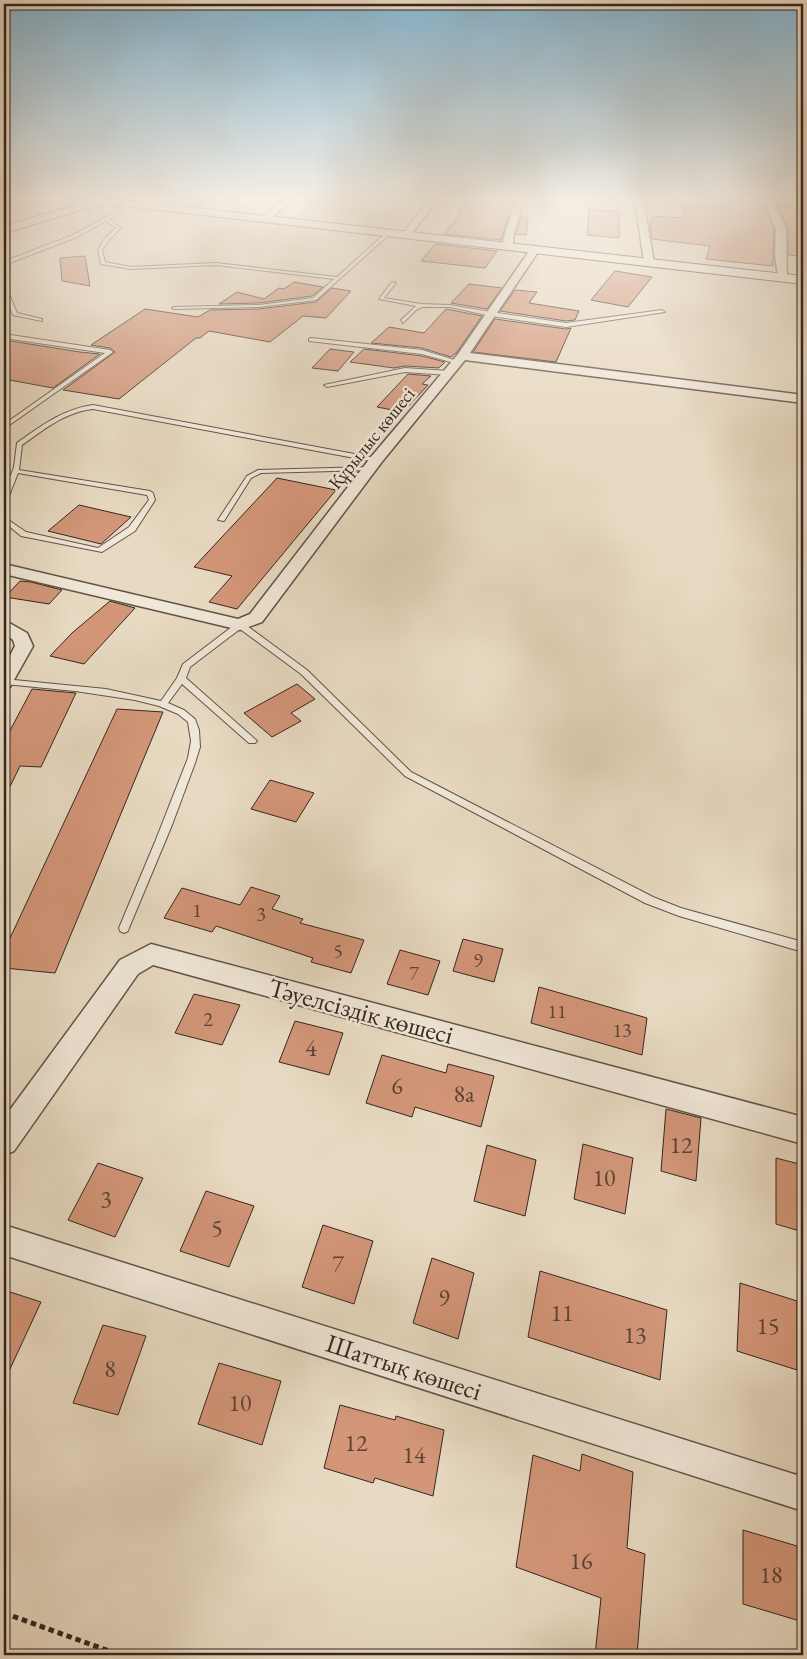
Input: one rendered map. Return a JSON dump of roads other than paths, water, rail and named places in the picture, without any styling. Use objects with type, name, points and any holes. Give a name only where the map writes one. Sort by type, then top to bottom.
[{"type":"main road","points":[[778,276],[803,280]]},
{"type":"street","name":"Құрылыс көшесі","points":[[240,625],[256,618],[372,465],[460,359],[516,276]]},
{"type":"street","points":[[460,359],[803,399]]},
{"type":"street","points":[[6,571],[240,625]]},
{"type":"street","points":[[4,625],[21,637],[24,646],[4,682]]},
{"type":"street","name":"Тәуелсіздік көшесі","points":[[4,1142],[129,967],[151,954],[803,1131]]},
{"type":"street","name":"Шаттық көшесі","points":[[4,1240],[803,1494]]},
{"type":"lane","points":[[324,276],[338,278]]},
{"type":"lane","points":[[174,308],[259,306],[314,299],[338,278]]},
{"type":"lane","points":[[394,283],[381,299],[421,305],[443,305],[571,325],[662,312]]},
{"type":"lane","points":[[4,287],[15,314],[40,320]]},
{"type":"lane","points":[[443,305],[446,296]]},
{"type":"lane","points":[[403,321],[414,308],[421,305]]},
{"type":"lane","points":[[4,336],[110,352],[8,424]]},
{"type":"lane","points":[[311,340],[422,352],[460,359]]},
{"type":"lane","points":[[327,385],[405,370],[448,373]]},
{"type":"lane","points":[[4,501],[15,471],[19,444],[66,413],[93,407],[372,465]]},
{"type":"lane","points":[[222,520],[249,477],[260,471],[372,465]]},
{"type":"lane","points":[[4,519],[24,534],[99,550],[132,529],[152,500],[150,493],[15,471]]},
{"type":"lane","points":[[164,703],[181,679],[186,666],[240,625],[304,672],[408,774],[649,900],[679,912],[803,947]]},
{"type":"lane","points":[[181,679],[252,741]]},
{"type":"lane","points":[[4,682],[107,693],[164,703],[192,719],[194,748],[166,828],[124,928]]}]
